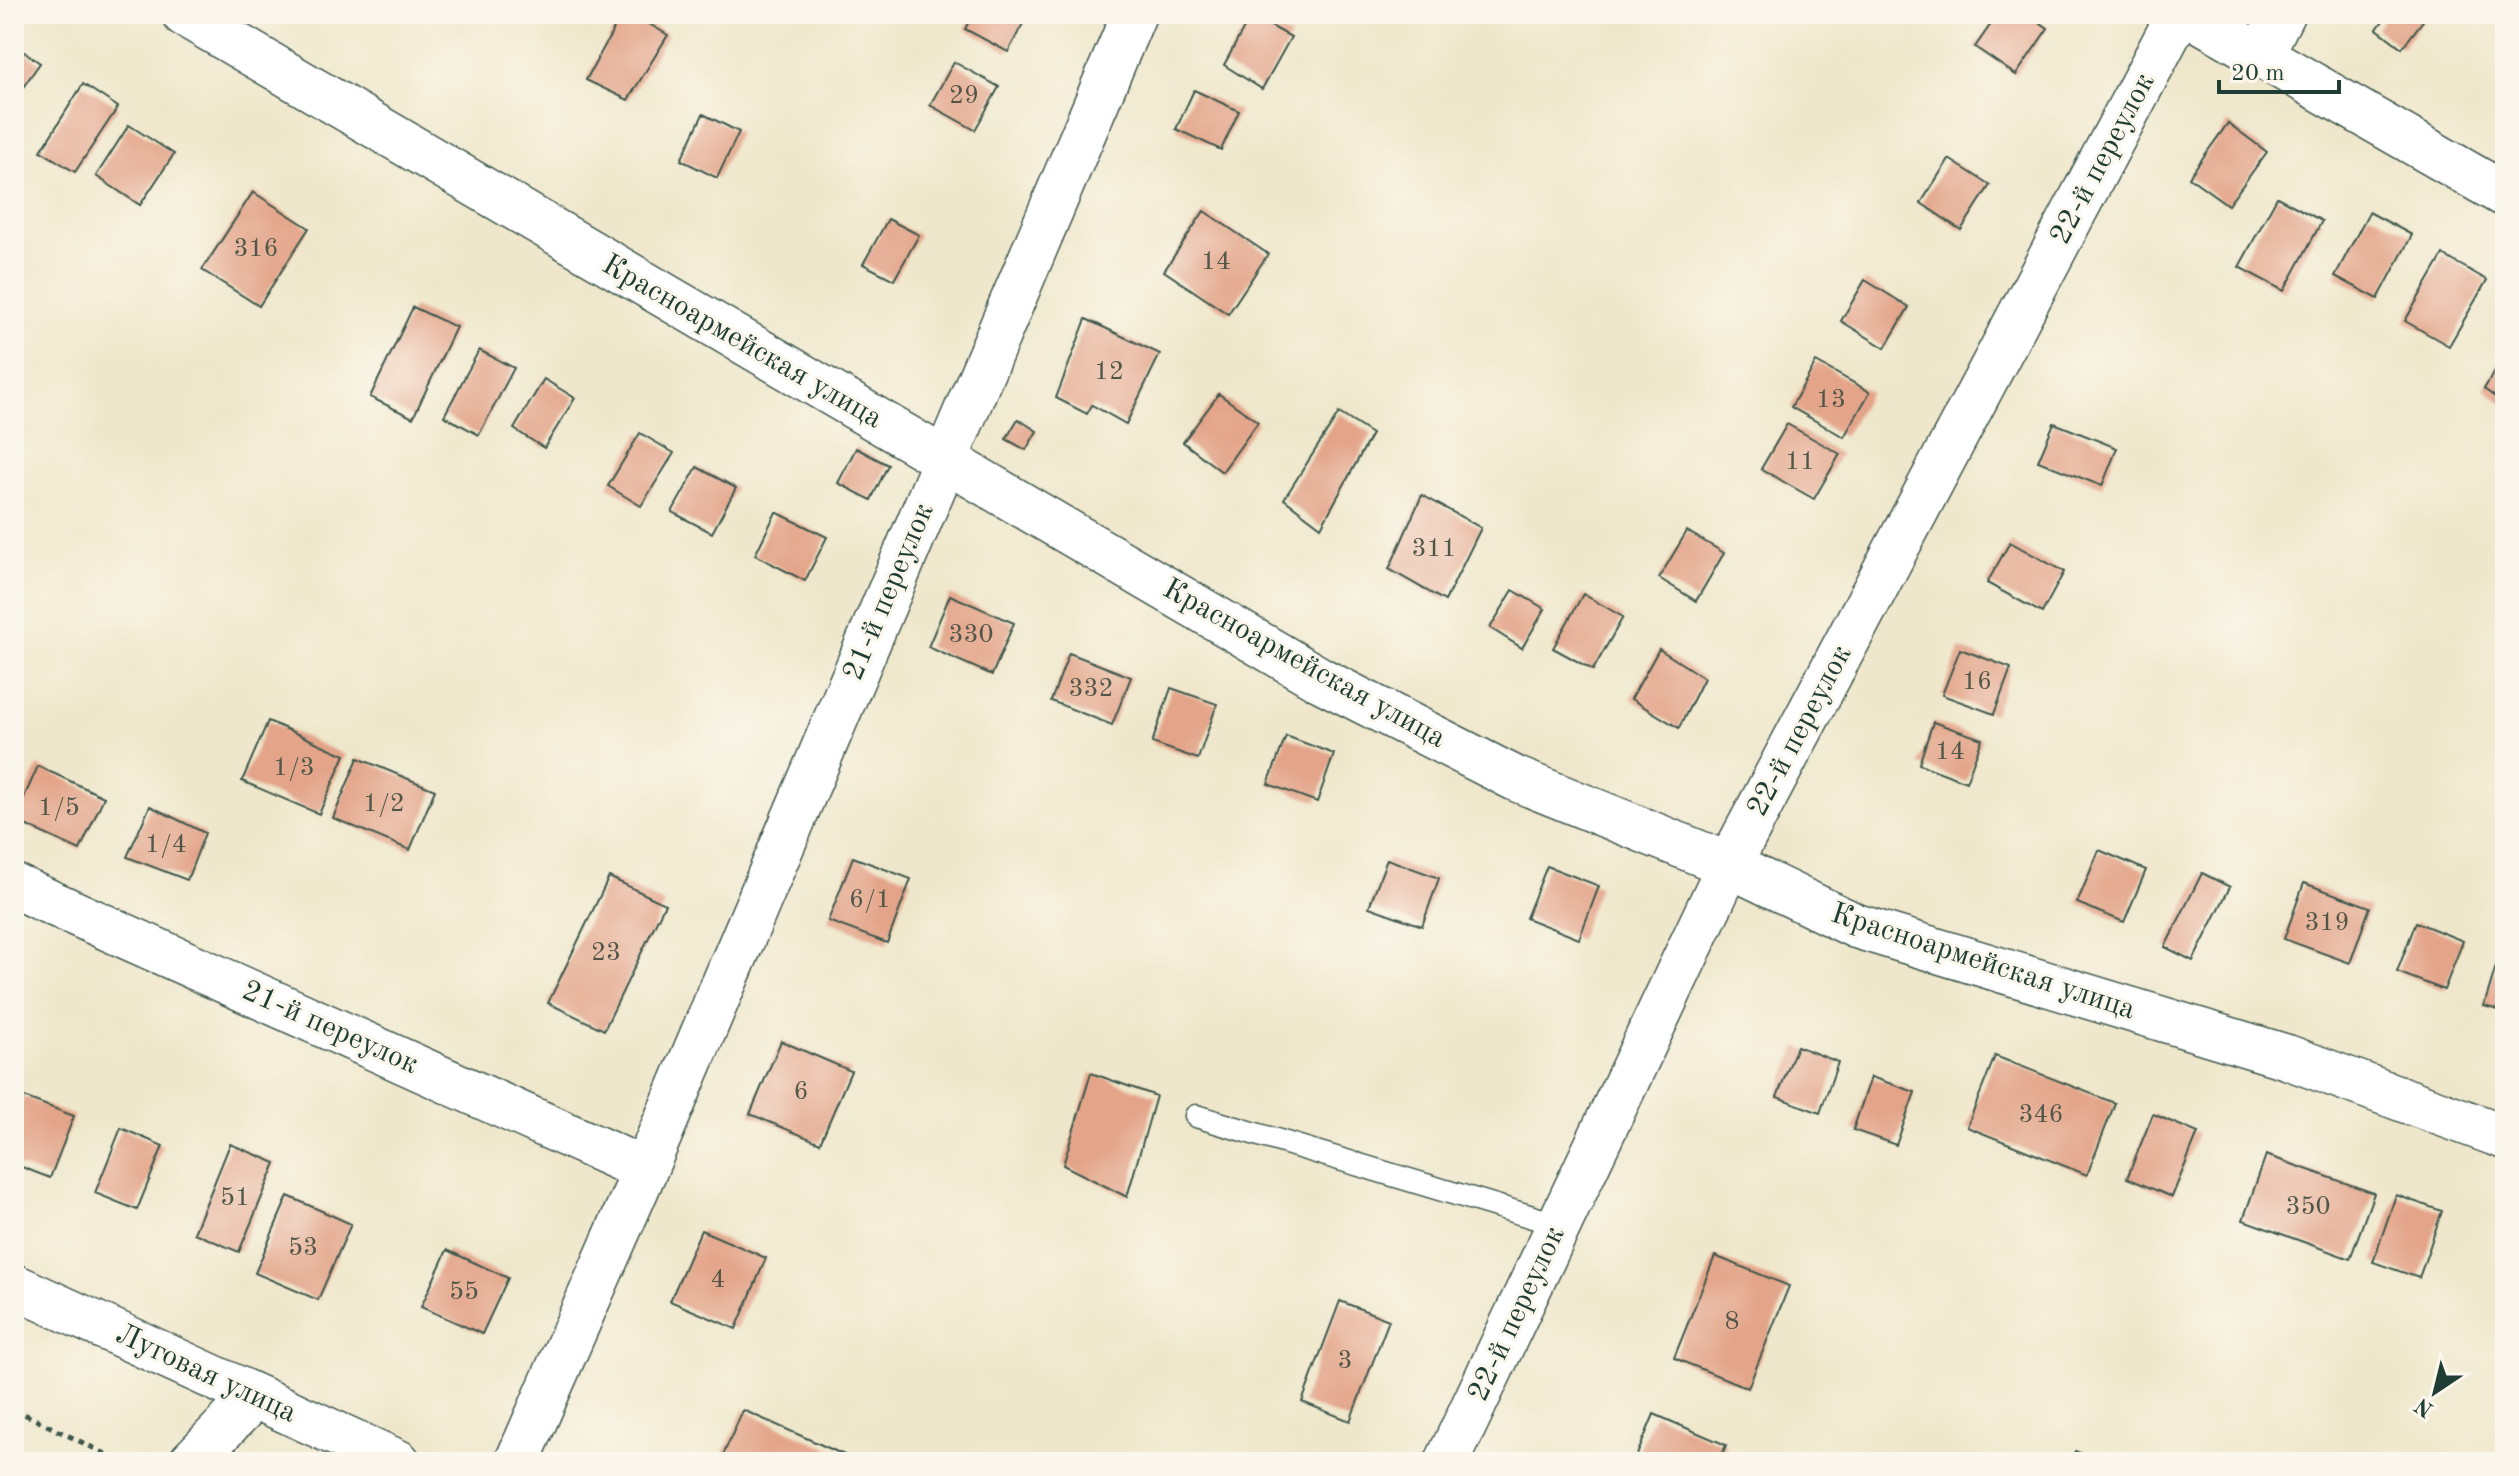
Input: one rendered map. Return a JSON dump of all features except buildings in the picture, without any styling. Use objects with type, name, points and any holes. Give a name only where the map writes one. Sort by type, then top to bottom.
[{"type":"street","name":"Красноармейская улица","points":[[184,14],[1321,680],[1516,779],[1729,865],[1856,926],[2287,1057],[2505,1137]]},
{"type":"street","name":"21-й переулок","points":[[517,1462],[645,1170],[1134,14]]},
{"type":"street","name":"22-й переулок","points":[[1447,1462],[1729,865],[2179,14]]},
{"type":"street","points":[[2189,14],[2505,195]]},
{"type":"street","points":[[2261,55],[2282,14]]},
{"type":"street","name":"21-й переулок","points":[[14,886],[645,1170]]},
{"type":"street","name":"Луговая улица","points":[[14,1286],[398,1462]]},
{"type":"street","points":[[191,1462],[254,1397]]},
{"type":"lane","points":[[1196,1116],[1559,1225]]},
{"type":"path","points":[[14,1409],[122,1462]]}]
